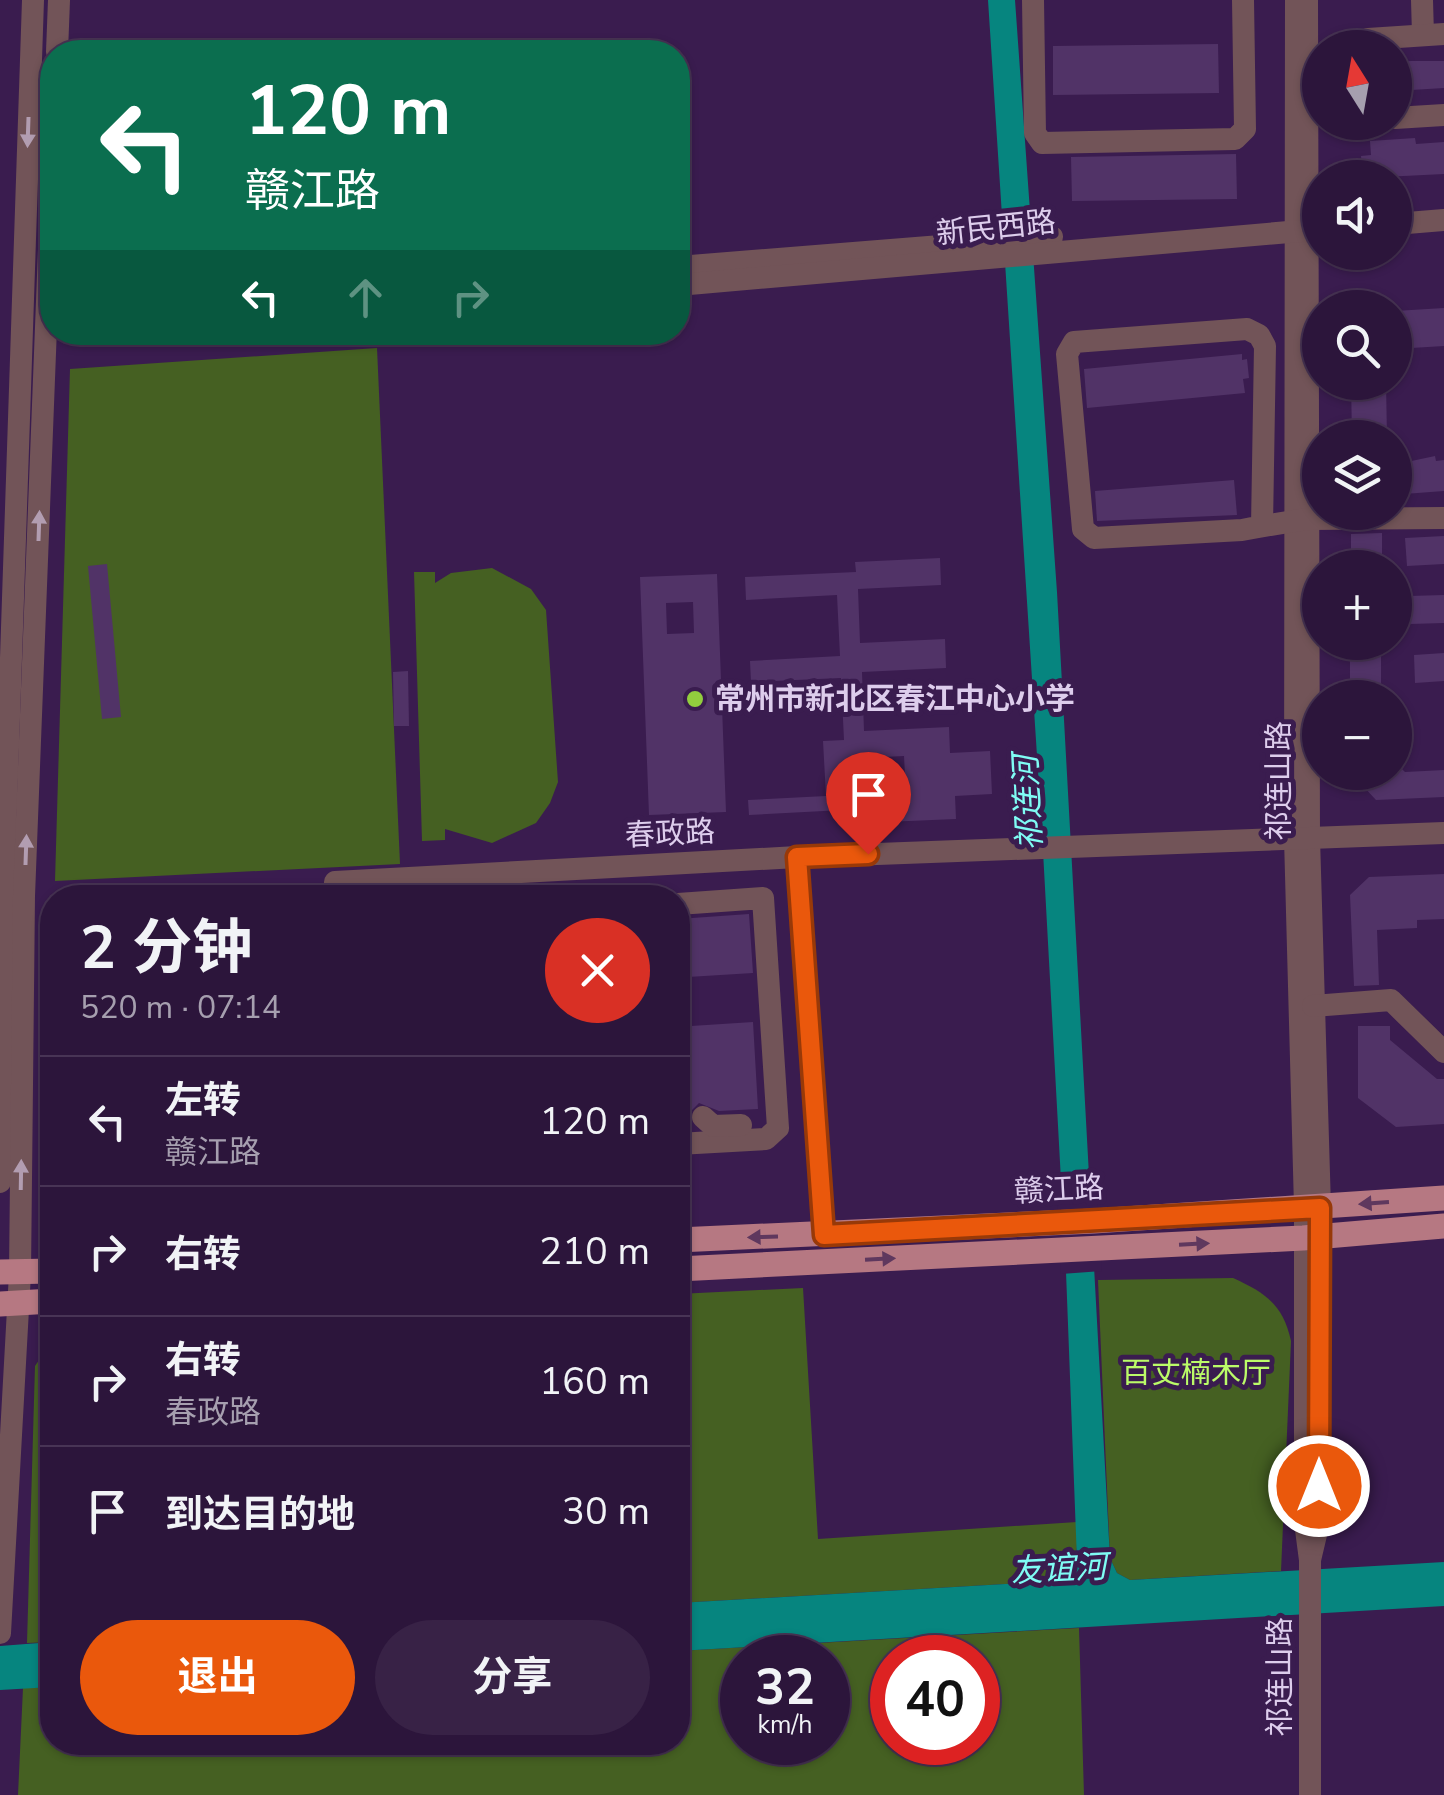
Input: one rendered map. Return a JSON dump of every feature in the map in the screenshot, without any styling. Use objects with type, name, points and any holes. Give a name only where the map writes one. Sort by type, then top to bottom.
[{"type":"main road","name":"赣江路","points":[[690,1240],[1094,1221],[1444,1198]]},
{"type":"main road","name":"赣江路","points":[[690,1268],[1310,1238],[1444,1226]]},
{"type":"main road","points":[[10,1272],[40,1272]]},
{"type":"main road","points":[[9,1304],[40,1302]]},
{"type":"street","points":[[0,1182],[11,325],[33,0]]},
{"type":"street","points":[[57,40],[59,0]]},
{"type":"street","points":[[1034,0],[1034,133],[1042,143],[1235,140],[1246,130],[1243,0]]},
{"type":"street","name":"祁连山路","points":[[1296,0],[1305,160]]},
{"type":"street","name":"祁连山路","points":[[1306,0],[1307,160]]},
{"type":"street","points":[[1422,0],[1434,34]]},
{"type":"street","points":[[1412,117],[1444,115]]},
{"type":"street","points":[[1412,209],[1444,206]]},
{"type":"street","points":[[1412,223],[1444,220]]},
{"type":"street","name":"新民西路","points":[[690,283],[1048,245],[1302,224]]},
{"type":"street","name":"新民西路","points":[[690,266],[987,252]]},
{"type":"street","name":"祁连山路","points":[[1304,420],[1307,270]]},
{"type":"street","points":[[11,325],[40,324]]},
{"type":"street","points":[[1262,526],[1265,346],[1259,335],[1248,329],[1074,342],[1066,354],[1083,529],[1094,538],[1262,526],[1302,520]]},
{"type":"street","points":[[0,1632],[24,896],[50,345]]},
{"type":"street","points":[[1412,518],[1444,518]]},
{"type":"street","name":"祁连山路","points":[[1302,530],[1302,838],[1312,1208]]},
{"type":"street","points":[[1302,838],[1444,832]]},
{"type":"street","name":"祁连山路","points":[[1302,838],[1314,1006],[1310,1238],[1319,1522],[1310,1560],[1310,1795]]},
{"type":"street","name":"春政路","points":[[335,882],[797,857],[1302,838]]},
{"type":"street","points":[[797,857],[824,1235]]},
{"type":"street","points":[[690,903],[763,898],[778,1124],[766,1139],[690,1143]]},
{"type":"street","points":[[1314,1006],[1391,1000],[1444,1052]]},
{"type":"street","points":[[704,1117],[714,1126],[778,1124]]},
{"type":"green space","points":[[377,348],[400,864],[55,881],[70,369]]},
{"type":"green space","points":[[492,568],[531,589],[546,610],[558,782],[536,823],[492,843],[445,829],[445,840],[422,841],[414,572],[435,572],[435,583],[451,573]]},
{"type":"green space","name":"百丈楠木厅","points":[[1233,1278],[1255,1289],[1278,1309],[1291,1341],[1281,1571],[1130,1580],[1117,1573],[1110,1558],[1098,1280]]},
{"type":"green space","points":[[803,1288],[818,1539],[1077,1522],[1076,1555],[1065,1575],[1058,1581],[690,1602],[690,1293]]},
{"type":"green space","points":[[40,1359],[40,1642],[27,1643],[35,1366]]},
{"type":"green space","points":[[1079,1628],[1084,1795],[18,1795],[23,1688],[40,1687],[40,1755],[690,1755],[690,1650],[720,1649],[720,1765],[850,1765],[850,1641],[870,1640],[870,1765],[1000,1765],[1000,1635],[957,1635]]},
{"type":"shaded area","points":[[988,0],[1015,0],[1057,592],[1110,1558],[1117,1573],[1130,1580],[1444,1562],[1444,1606],[950,1635],[870,1635],[870,1640],[850,1641],[850,1635],[720,1635],[720,1649],[690,1650],[690,1602],[1058,1581],[1077,1561],[1066,1272]]},
{"type":"shaded area","points":[[40,1643],[40,1688],[0,1690],[0,1646]]},
{"type":"pier","points":[[1096,1178],[1102,1271],[1061,1274],[1056,1182]]},
{"type":"building","points":[[1218,44],[1219,93],[1053,95],[1053,46]]},
{"type":"building","points":[[1444,61],[1444,88],[1412,90],[1412,62]]},
{"type":"building","points":[[1412,138],[1416,144],[1444,142],[1444,174],[1412,176],[1412,160],[1361,160],[1361,156],[1371,155],[1370,141]]},
{"type":"building","points":[[1236,154],[1237,199],[1072,201],[1071,157]]},
{"type":"building","points":[[1444,308],[1444,346],[1412,348],[1412,310]]},
{"type":"building","points":[[1242,354],[1242,360],[1247,359],[1249,378],[1243,379],[1245,393],[1087,408],[1084,369]]},
{"type":"building","points":[[1351,400],[1386,400],[1387,420],[1352,420]]},
{"type":"building","points":[[1435,456],[1436,461],[1444,460],[1444,491],[1412,493],[1412,461]]},
{"type":"building","points":[[1234,480],[1237,515],[1097,521],[1095,491]]},
{"type":"building","points":[[1382,533],[1382,550],[1351,550],[1351,534]]},
{"type":"building","points":[[1444,536],[1444,564],[1412,566],[1412,550],[1406,550],[1405,538]]},
{"type":"building","points":[[940,558],[941,585],[858,589],[860,643],[945,639],[946,668],[862,672],[864,731],[949,727],[950,753],[990,751],[992,794],[955,796],[956,819],[862,823],[862,809],[749,815],[748,800],[826,796],[823,741],[844,740],[841,678],[751,682],[750,661],[840,656],[837,595],[746,600],[745,577],[856,572],[855,562]],"holes":[[[904,756],[906,794],[866,797],[864,758]]]},
{"type":"building","points":[[107,564],[121,717],[102,719],[88,566]]},
{"type":"building","points":[[717,574],[726,812],[649,815],[640,577]],"holes":[[[693,602],[694,633],[667,634],[666,603]]]},
{"type":"building","points":[[1444,595],[1444,623],[1412,624],[1412,596]]},
{"type":"building","points":[[1444,653],[1444,681],[1415,683],[1414,655]]},
{"type":"building","points":[[1350,660],[1381,660],[1381,680],[1350,680]]},
{"type":"building","points":[[408,671],[409,726],[394,726],[393,672]]},
{"type":"building","points":[[1444,770],[1444,797],[1376,800],[1367,790],[1412,790],[1412,772]]},
{"type":"building","points":[[1444,874],[1444,919],[1417,920],[1417,928],[1377,930],[1379,985],[1354,986],[1350,895],[1369,877]]},
{"type":"building","points":[[749,914],[753,973],[690,977],[690,918]]},
{"type":"building","points":[[690,1010],[691,1026],[753,1022],[758,1109],[719,1111],[699,1103],[690,1112]]},
{"type":"building","points":[[1358,1026],[1390,1026],[1390,1040],[1437,1079],[1444,1079],[1444,1124],[1396,1127],[1358,1098]]},
{"type":"place","name":"常州市新北区春江中心小学","points":[[695,699]]},
{"type":"route","points":[[868,854],[797,857],[824,1235],[1320,1208],[1319,1486]]},
{"type":"water label","name":"祁连河","points":[[1028,803]]},
{"type":"water label","name":"友谊河","points":[[1059,1569]]}]
